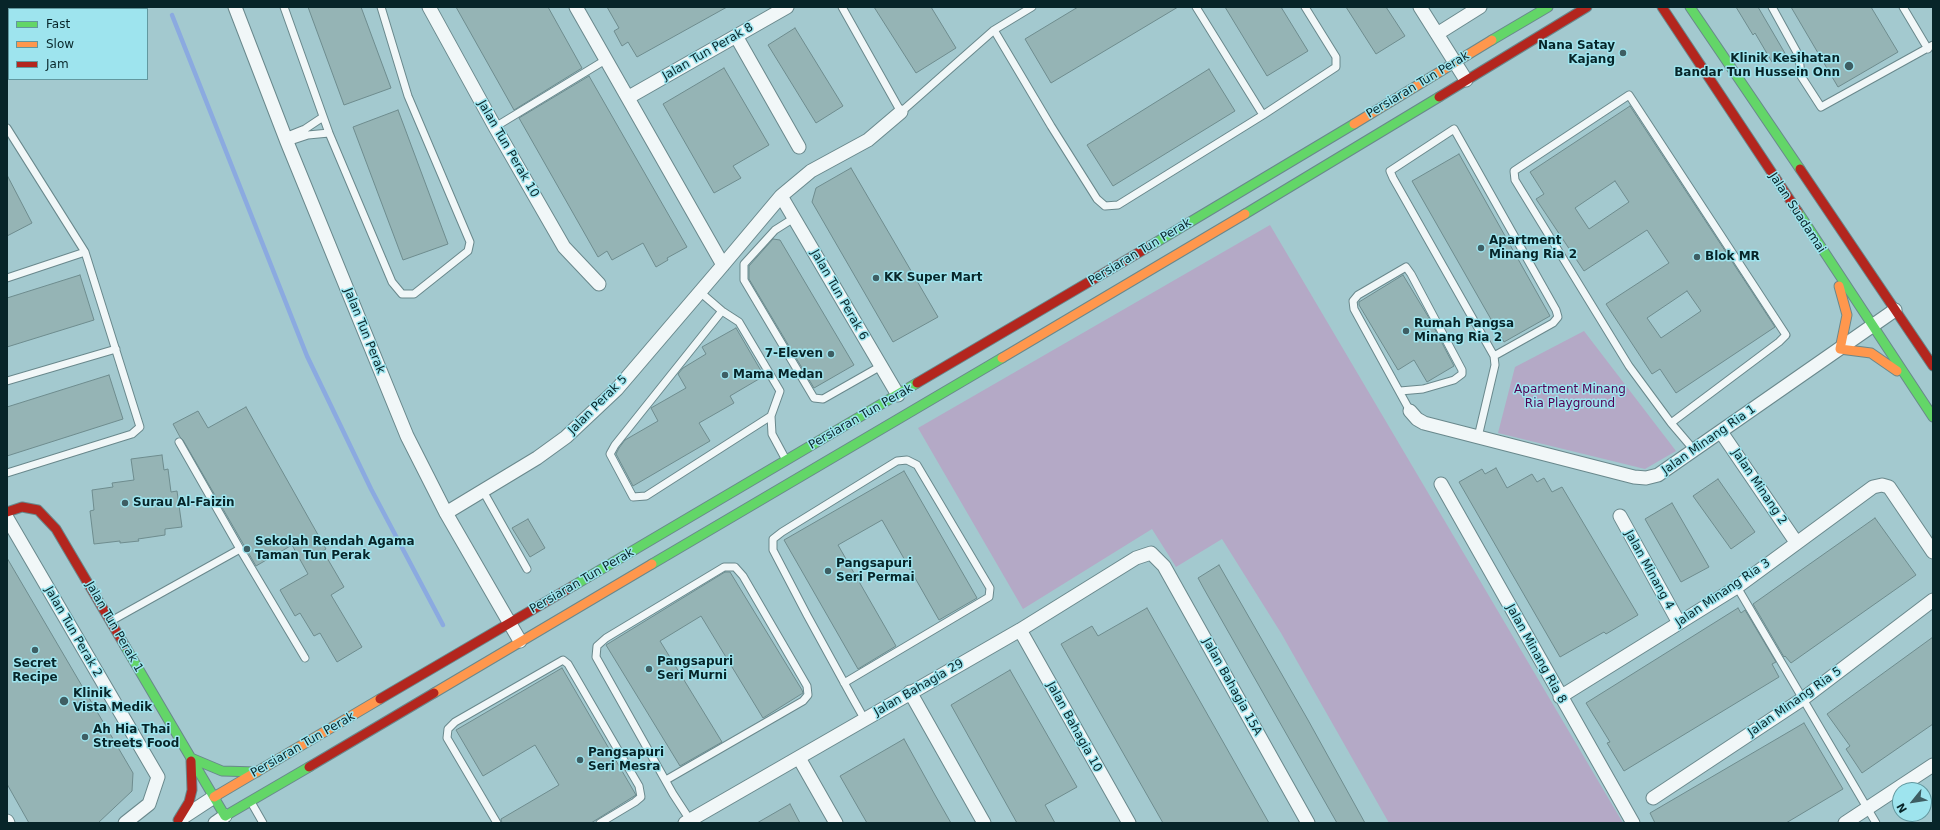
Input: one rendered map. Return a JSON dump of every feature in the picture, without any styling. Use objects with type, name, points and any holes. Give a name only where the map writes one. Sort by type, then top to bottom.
[{"type":"street","name":"Jalan Tun Perak","points":[[235,7],[286,139],[407,436],[446,513],[520,641]]},
{"type":"street","name":"Jalan Tun Perak 10","points":[[429,7],[495,127],[564,247],[599,284]]},
{"type":"street","points":[[576,7],[724,265]]},
{"type":"street","name":"Jalan Tun Perak 8","points":[[628,97],[787,7]]},
{"type":"street","points":[[1420,7],[1466,80]]},
{"type":"street","points":[[1437,34],[1480,7]]},
{"type":"street","name":"Persiaran Tun Perak","points":[[176,821],[214,797],[787,461],[1548,7]]},
{"type":"street","name":"Persiaran Tun Perak","points":[[220,820],[520,641],[1171,258],[1587,7]]},
{"type":"street","name":"Jalan Suadamai","points":[[1662,7],[1933,418]]},
{"type":"street","points":[[1690,7],[1933,366]]},
{"type":"street","points":[[1652,11],[1682,38]]},
{"type":"street","points":[[736,36],[800,147]]},
{"type":"street","name":"Jalan Perak 5","points":[[446,513],[537,458],[566,437],[617,389],[724,265],[781,196],[811,171],[868,140],[901,112]]},
{"type":"street","name":"Jalan Tun Perak 6","points":[[781,196],[898,395]]},
{"type":"street","points":[[1834,269],[1847,315],[1840,349],[1871,354],[1888,364],[1907,379]]},
{"type":"street","name":"Jalan Minang Ria 1","points":[[1410,411],[1417,420],[1424,423],[1634,477],[1646,478],[1658,476],[1895,310]]},
{"type":"street","name":"Jalan Minang 2","points":[[1721,432],[1796,542]]},
{"type":"street","name":"Jalan Minang Ria 8","points":[[1441,484],[1560,697],[1633,823]]},
{"type":"street","name":"Jalan Minang Ria 3","points":[[1560,697],[1737,587],[1796,542],[1873,487],[1882,485],[1889,487],[1933,552]]},
{"type":"street","name":"Jalan Tun Perak 1","points":[[7,512],[22,507],[38,510],[56,529],[214,797],[220,820]]},
{"type":"street","name":"Jalan Minang 4","points":[[1620,516],[1679,623]]},
{"type":"street","name":"Jalan Tun Perak 2","points":[[7,518],[158,778],[149,804],[125,823]]},
{"type":"street","name":"Jalan Bahagia 29","points":[[688,822],[865,720],[910,692],[1020,630],[1136,558],[1151,553]]},
{"type":"street","name":"Jalan Bahagia 15A","points":[[1151,553],[1164,566],[1308,823]]},
{"type":"street","name":"Jalan Minang Ria 5","points":[[1653,798],[1804,698],[1933,600]]},
{"type":"street","name":"Jalan Bahagia 10","points":[[1020,630],[1127,822]]},
{"type":"street","points":[[910,692],[984,823]]},
{"type":"street","points":[[176,821],[189,802],[192,790],[193,779],[191,758],[222,771],[258,772]]},
{"type":"street","points":[[799,758],[836,823]]},
{"type":"street","points":[[1844,823],[1933,765]]},
{"type":"lane","points":[[284,7],[323,118],[392,282],[402,294],[414,294],[468,251],[470,242],[408,96],[381,7]]},
{"type":"lane","points":[[842,7],[901,112],[994,30],[1032,7]]},
{"type":"lane","points":[[1196,7],[1263,115]]},
{"type":"lane","points":[[994,30],[1088,186],[1097,199],[1106,206],[1118,204],[1263,115],[1336,67],[1336,56],[1305,7]]},
{"type":"lane","points":[[1772,7],[1800,56],[1801,76],[1821,107],[1930,47],[1903,7]]},
{"type":"lane","points":[[495,127],[607,60]]},
{"type":"lane","points":[[1671,423],[1779,342],[1786,335],[1629,95],[1514,171],[1515,180],[1629,366],[1671,423],[1694,450]]},
{"type":"lane","points":[[286,139],[323,118]]},
{"type":"lane","points":[[7,128],[85,252],[140,427],[132,434],[7,473]]},
{"type":"lane","points":[[1478,437],[1495,364],[1494,356],[1390,171],[1454,129],[1545,290],[1558,317],[1554,323],[1494,356]]},
{"type":"lane","points":[[286,139],[329,133]]},
{"type":"lane","points":[[794,218],[775,230],[744,264],[744,280],[814,398],[823,399],[881,366]]},
{"type":"lane","points":[[7,278],[85,252]]},
{"type":"lane","points":[[1400,391],[1423,389],[1454,380],[1462,374],[1462,370],[1415,280],[1406,267],[1358,295],[1353,301],[1354,309],[1410,411]]},
{"type":"lane","points":[[700,292],[722,311],[740,322],[780,391],[771,416],[772,434],[787,461]]},
{"type":"lane","points":[[722,311],[615,445],[610,454],[633,497],[646,496],[771,416]]},
{"type":"lane","points":[[7,381],[116,349]]},
{"type":"lane","points":[[180,442],[240,549],[305,658]]},
{"type":"lane","points":[[844,683],[989,597],[990,588],[917,465],[907,460],[897,461],[773,539],[773,550],[844,683],[865,720]]},
{"type":"lane","points":[[483,491],[527,569]]},
{"type":"lane","points":[[110,621],[240,549]]},
{"type":"lane","points":[[666,780],[803,701],[808,696],[807,686],[743,576],[735,567],[724,567],[606,638],[597,646],[596,657],[666,780],[688,822]]},
{"type":"lane","points":[[1737,587],[1804,698],[1876,823]]},
{"type":"lane","points":[[497,823],[447,738],[448,729],[455,722],[563,660],[568,664],[639,786],[641,797],[600,823]]},
{"type":"lane","points":[[251,801],[263,823]]},
{"type":"green space","points":[[1270,225],[1623,823],[1389,823],[1281,633],[1222,539],[1176,567],[1152,529],[1023,609],[918,428]]},
{"type":"green space","name":"Apartment Minang Ria Playground","points":[[1584,331],[1676,451],[1645,469],[1498,433],[1515,367]]},
{"type":"building","points":[[308,7],[361,7],[391,88],[344,105]]},
{"type":"building","points":[[456,7],[548,7],[582,68],[514,110]]},
{"type":"building","points":[[607,7],[727,7],[637,57],[628,42],[622,46],[614,31],[619,28]]},
{"type":"building","points":[[874,7],[931,7],[956,48],[916,73]]},
{"type":"building","points":[[1078,7],[1178,7],[1051,83],[1025,39]]},
{"type":"building","points":[[1225,7],[1281,7],[1308,51],[1267,76]]},
{"type":"building","points":[[1346,7],[1386,7],[1405,36],[1376,54]]},
{"type":"building","points":[[1736,7],[1758,7],[1786,55],[1772,62],[1755,33],[1753,35]]},
{"type":"building","points":[[1791,7],[1871,7],[1898,52],[1838,87]]},
{"type":"building","points":[[795,28],[843,106],[816,123],[768,45]]},
{"type":"building","points":[[724,68],[769,145],[733,166],[741,178],[714,193],[663,104]]},
{"type":"building","points":[[1209,69],[1235,111],[1113,186],[1087,145]]},
{"type":"building","points":[[589,76],[687,247],[667,258],[668,260],[656,267],[643,243],[612,260],[607,251],[598,257],[519,118]]},
{"type":"building","name":"Blok MR","points":[[1630,106],[1775,327],[1676,393],[1660,369],[1652,374],[1606,304],[1669,263],[1647,230],[1584,271],[1536,199],[1544,194],[1530,172]],"holes":[[[1615,181],[1629,202],[1589,229],[1575,208]],[[1687,291],[1701,311],[1661,338],[1647,318]]]},
{"type":"building","points":[[398,110],[448,244],[403,260],[353,127]]},
{"type":"building","name":"Apartment Minang Ria 2","points":[[1459,154],[1550,316],[1504,342],[1412,181]]},
{"type":"building","points":[[851,168],[938,317],[893,342],[812,202],[816,188]]},
{"type":"building","points":[[7,175],[32,223],[7,236]]},
{"type":"building","points":[[773,239],[780,240],[854,365],[814,388],[749,279],[749,266]]},
{"type":"building","points":[[80,275],[94,320],[7,347],[7,298]]},
{"type":"building","name":"Rumah Pangsa Minang Ria 2","points":[[1403,275],[1429,318],[1454,366],[1427,382],[1414,360],[1398,370],[1359,305],[1359,302]]},
{"type":"building","points":[[736,328],[764,376],[730,396],[734,403],[699,423],[710,441],[633,486],[616,454],[619,448],[625,440],[658,421],[651,408],[686,388],[678,374],[683,368],[706,354],[702,347]]},
{"type":"building","points":[[109,375],[123,419],[7,456],[7,407]]},
{"type":"building","points":[[246,407],[326,549],[323,551],[344,587],[331,595],[362,647],[337,662],[320,633],[314,636],[300,613],[295,616],[280,590],[308,574],[292,545],[256,566],[173,424],[198,411],[208,428]]},
{"type":"building","points":[[162,455],[164,470],[168,469],[171,492],[177,491],[182,527],[165,529],[165,535],[138,539],[139,541],[120,543],[120,541],[94,544],[90,511],[94,510],[92,490],[113,487],[112,483],[134,480],[131,459]]},
{"type":"building","points":[[1496,468],[1507,488],[1532,474],[1537,482],[1544,478],[1552,492],[1562,487],[1638,615],[1606,634],[1604,632],[1560,657],[1459,482],[1482,469],[1485,474]]},
{"type":"building","name":"Pangsapuri Seri Permai","points":[[904,471],[977,598],[939,620],[882,520],[838,545],[896,646],[858,669],[784,540]]},
{"type":"building","points":[[1718,479],[1755,532],[1731,549],[1693,496]]},
{"type":"building","points":[[1672,503],[1709,567],[1681,582],[1645,519]]},
{"type":"building","points":[[1875,518],[1916,575],[1791,663],[1785,656],[1784,657],[1753,604]]},
{"type":"building","points":[[528,519],[545,548],[530,557],[512,528]]},
{"type":"building","points":[[7,558],[133,773],[132,791],[98,823],[29,823],[7,784]]},
{"type":"building","points":[[1219,565],[1365,823],[1337,823],[1204,589],[1198,578]]},
{"type":"building","name":"Pangsapuri Seri Murni","points":[[725,572],[730,572],[803,693],[763,718],[701,616],[660,641],[722,742],[680,766],[606,645]]},
{"type":"building","points":[[1147,608],[1269,823],[1163,823],[1061,644],[1092,626],[1098,636]]},
{"type":"building","points":[[1738,608],[1741,613],[1745,610],[1776,662],[1772,664],[1779,677],[1624,771],[1607,743],[1610,742],[1586,703]]},
{"type":"building","points":[[1933,637],[1933,724],[1862,773],[1846,749],[1850,746],[1827,714]]},
{"type":"building","name":"Pangsapuri Seri Mesra","points":[[562,668],[636,795],[591,823],[502,823],[501,819],[559,785],[535,745],[483,776],[456,730]]},
{"type":"building","points":[[1010,670],[1077,787],[1045,805],[1055,823],[1017,823],[951,705]]},
{"type":"building","points":[[1804,723],[1843,789],[1786,823],[1655,823],[1650,813]]},
{"type":"building","points":[[904,739],[951,823],[867,823],[840,776]]},
{"type":"building","points":[[790,804],[800,823],[757,823]]},
{"type":"waterway","points":[[172,15],[307,356],[371,489],[443,625]]},
{"type":"traffic: fast","points":[[1492,40],[1548,7]]},
{"type":"traffic: fast","points":[[1690,7],[1800,169]]},
{"type":"traffic: fast","points":[[1245,214],[1439,97]]},
{"type":"traffic: fast","points":[[1150,246],[1354,124]]},
{"type":"traffic: fast","points":[[1798,212],[1933,417]]},
{"type":"traffic: fast","points":[[652,564],[1002,358]]},
{"type":"traffic: fast","points":[[573,586],[917,383]]},
{"type":"traffic: fast","points":[[125,646],[225,816],[309,767]]},
{"type":"traffic: fast","points":[[191,758],[222,771],[257,772]]},
{"type":"traffic: slow","points":[[1354,124],[1492,40]]},
{"type":"traffic: slow","points":[[1002,358],[1245,214]]},
{"type":"traffic: slow","points":[[1839,286],[1847,315],[1840,349],[1871,353],[1897,371]]},
{"type":"traffic: slow","points":[[434,693],[652,564]]},
{"type":"traffic: slow","points":[[214,797],[380,699]]},
{"type":"traffic: jam","points":[[1439,97],[1587,7]]},
{"type":"traffic: jam","points":[[1662,7],[1798,212]]},
{"type":"traffic: jam","points":[[1800,169],[1933,366]]},
{"type":"traffic: jam","points":[[917,383],[1150,246]]},
{"type":"traffic: jam","points":[[7,512],[22,507],[38,510],[56,529],[125,646]]},
{"type":"traffic: jam","points":[[380,699],[573,586]]},
{"type":"traffic: jam","points":[[309,767],[434,693]]},
{"type":"traffic: jam","points":[[178,820],[189,802],[192,790],[191,761]]},
{"type":"place","name":"Nana Satay Kajang","points":[[1623,53]]},
{"type":"place","name":"Klinik Kesihatan Bandar Tun Hussein Onn","points":[[1849,66]]},
{"type":"place","name":"Apartment Minang Ria 2","points":[[1481,248]]},
{"type":"place","name":"Blok MR","points":[[1697,257]]},
{"type":"place","name":"KK Super Mart","points":[[876,278]]},
{"type":"place","name":"Rumah Pangsa Minang Ria 2","points":[[1406,331]]},
{"type":"place","name":"7-Eleven","points":[[831,354]]},
{"type":"place","name":"Mama Medan","points":[[725,375]]},
{"type":"place","name":"Surau Al-Faizin","points":[[125,503]]},
{"type":"place","name":"Sekolah Rendah Agama Taman Tun Perak","points":[[247,549]]},
{"type":"place","name":"Pangsapuri Seri Permai","points":[[828,571]]},
{"type":"place","name":"Secret Recipe","points":[[35,650]]},
{"type":"place","name":"Pangsapuri Seri Murni","points":[[649,669]]},
{"type":"place","name":"Klinik Vista Medik","points":[[64,701]]},
{"type":"place","name":"Ah Hia Thai Streets Food","points":[[85,737]]},
{"type":"place","name":"Pangsapuri Seri Mesra","points":[[580,760]]}]
